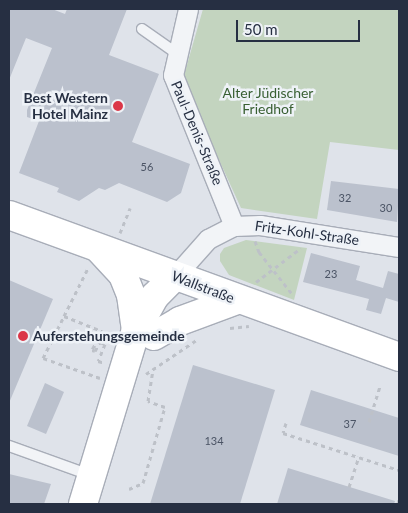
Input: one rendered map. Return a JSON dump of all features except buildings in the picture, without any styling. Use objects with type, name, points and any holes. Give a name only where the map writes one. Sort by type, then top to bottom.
[{"type":"street","name":"Paul-Denis-Straße","points":[[188,9],[176,53],[173,75],[175,86],[234,226]]},
{"type":"street","name":"Wallstraße","points":[[9,215],[175,276],[244,293],[399,356]]},
{"type":"street","name":"Fritz-Kohl-Straße","points":[[175,276],[208,239],[234,226],[260,225],[399,247]]},
{"type":"street","points":[[102,249],[123,275],[145,333]]},
{"type":"street","points":[[83,504],[92,476],[112,388],[145,333],[155,296],[175,276]]},
{"type":"street","points":[[145,333],[187,318],[244,293]]},
{"type":"lane","points":[[142,29],[176,53]]},
{"type":"lane","points":[[9,446],[92,476]]},
{"type":"path","points":[[112,388],[43,358],[64,316],[102,249],[130,208]]},
{"type":"path","points":[[253,236],[259,252],[274,268],[294,297]]},
{"type":"path","points":[[244,293],[305,244]]},
{"type":"path","points":[[64,316],[102,330],[92,350],[95,351],[100,342],[105,344],[98,361],[105,364],[108,356]]},
{"type":"path","points":[[225,329],[248,326],[258,329]]},
{"type":"path","points":[[145,375],[200,338]]},
{"type":"path","points":[[130,489],[143,483],[165,407],[148,401],[154,381],[153,368]]},
{"type":"path","points":[[369,422],[380,385]]},
{"type":"path","points":[[286,423],[283,433],[399,470]]},
{"type":"path","points":[[349,487],[358,457]]},
{"type":"path","points":[[398,504],[399,500]]},
{"type":"green space","name":"Alter Jüdischer Friedhof","points":[[203,9],[399,9],[399,150],[330,142],[317,219],[241,208],[187,90],[184,75]]},
{"type":"green space","points":[[246,240],[307,248],[294,300],[229,275],[220,261],[220,254],[224,248]]},
{"type":"place","name":"Best Western Hotel Mainz","points":[[118,106]]},
{"type":"place","name":"Auferstehungsgemeinde","points":[[23,336]]}]
